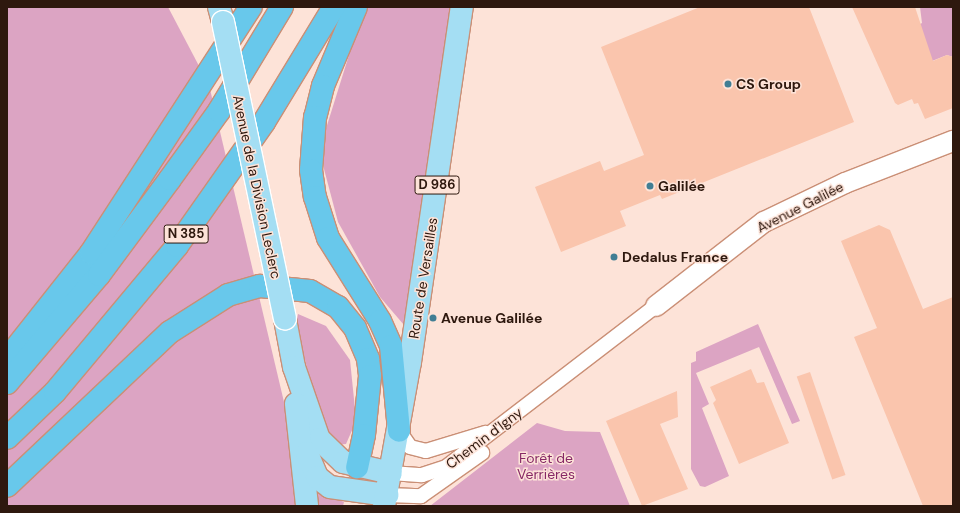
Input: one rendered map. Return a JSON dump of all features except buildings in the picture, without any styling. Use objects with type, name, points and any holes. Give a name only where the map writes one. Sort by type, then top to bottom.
[{"type":"highway","points":[[7,359],[92,253],[251,7]]},
{"type":"highway","name":"N 385","points":[[7,383],[99,275],[161,192],[219,111],[282,7]]},
{"type":"highway","name":"N 385","points":[[7,438],[54,392],[177,246],[251,140],[334,7]]},
{"type":"highway","points":[[356,7],[323,86],[315,117],[311,170],[315,197],[328,238],[380,321],[391,346],[399,431]]},
{"type":"highway","points":[[7,486],[119,377],[190,316],[245,288],[274,285],[296,287],[325,298],[347,316],[362,341],[368,359],[370,394],[357,467]]},
{"type":"main road","name":"Route de Versailles","points":[[399,431],[462,7]]},
{"type":"main road","name":"Avenue de la Division Leclerc","points":[[221,15],[294,367]]},
{"type":"main road","name":"Avenue Galilée","points":[[656,306],[764,222],[845,183],[953,141]]},
{"type":"main road","points":[[294,367],[297,419],[307,506]]},
{"type":"main road","points":[[294,367],[319,439],[333,456],[357,467],[391,473]]},
{"type":"main road","points":[[297,419],[317,477],[330,487],[352,499],[386,500]]},
{"type":"main road","name":"D 986","points":[[386,500],[399,431]]},
{"type":"main road","points":[[352,499],[357,467]]},
{"type":"street","name":"Avenue Galilée","points":[[568,375],[656,306]]},
{"type":"street","name":"Chemin d'Igny","points":[[391,473],[417,475],[438,471],[568,375]]},
{"type":"street","points":[[386,500],[416,498],[434,490],[495,443],[538,398]]},
{"type":"street","points":[[399,431],[410,447],[426,451],[477,437],[513,417]]},
{"type":"green space","points":[[7,7],[168,7],[209,85],[297,457],[301,506],[7,506]]},
{"type":"green space","points":[[364,7],[450,7],[404,325],[380,297],[338,222],[324,169],[324,135]]},
{"type":"green space","points":[[920,7],[953,7],[953,57],[947,55],[932,61],[914,27],[922,23]]},
{"type":"green space","points":[[298,314],[326,326],[350,360],[355,409],[353,428],[346,444],[336,445],[321,422],[296,325]]},
{"type":"green space","points":[[758,324],[800,421],[792,424],[759,347],[696,373],[709,404],[702,408],[729,476],[705,487],[700,486],[691,469],[691,363],[696,361],[696,352]]},
{"type":"green space","name":"Forêt de Verrières","points":[[537,423],[565,431],[600,432],[630,506],[430,506]]},
{"type":"green space","points":[[319,491],[344,502],[343,506],[313,506],[312,495]]},
{"type":"place","name":"CS Group","points":[[728,84]]},
{"type":"place","name":"Galilée","points":[[650,186]]},
{"type":"place","name":"Dedalus France","points":[[614,257]]},
{"type":"place","name":"Avenue Galilée","points":[[433,318]]}]
